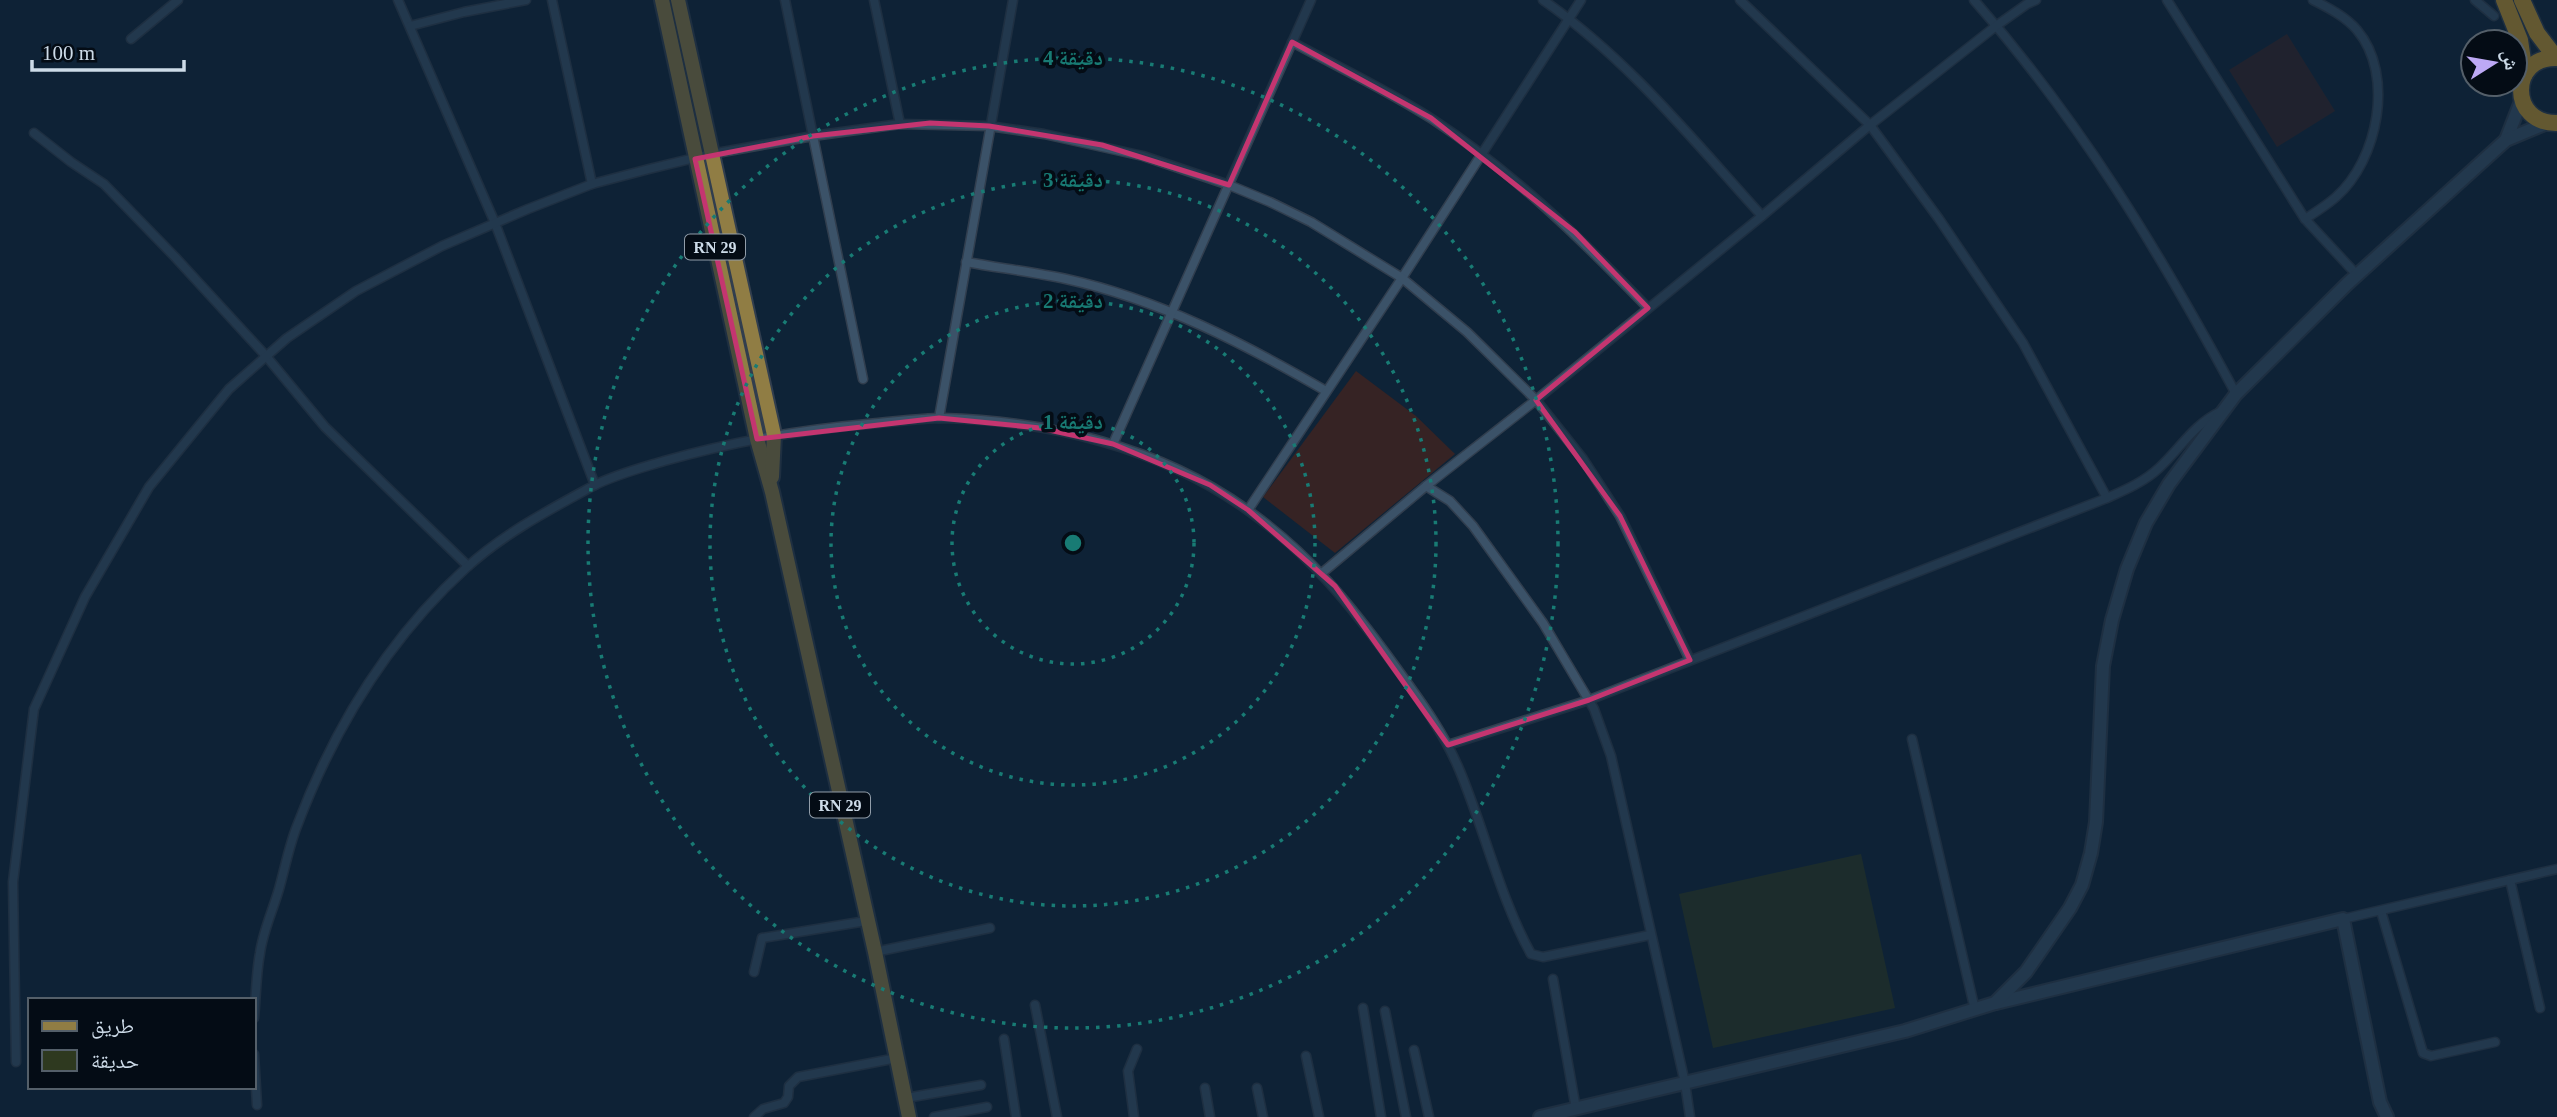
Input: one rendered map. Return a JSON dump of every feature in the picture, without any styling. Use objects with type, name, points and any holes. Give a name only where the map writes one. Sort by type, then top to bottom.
[{"type":"highway","points":[[2504,0],[2515,28]]},
{"type":"highway","points":[[2522,0],[2537,33],[2556,58],[2538,61],[2529,70]]},
{"type":"highway","points":[[2522,99],[2532,115],[2553,124]]},
{"type":"main road","name":"RN 29","points":[[662,0],[757,439],[772,492],[875,952],[909,1117]]},
{"type":"main road","name":"RN 29","points":[[678,0],[774,435],[772,492]]},
{"type":"main road","points":[[2506,140],[2522,99]]},
{"type":"main road","points":[[1996,1003],[2026,972],[2070,908],[2082,885],[2096,822],[2103,666],[2112,620],[2127,569],[2146,523],[2169,484],[2236,394],[2357,275],[2506,140],[2553,124]]},
{"type":"main road","points":[[1540,1117],[1905,1031],[1996,1003],[2343,919],[2380,1102],[2387,1117]]},
{"type":"street","points":[[131,39],[178,0]]},
{"type":"street","points":[[398,0],[495,223],[595,485]]},
{"type":"street","points":[[461,0],[464,12]]},
{"type":"street","points":[[410,26],[526,0]]},
{"type":"street","points":[[551,0],[592,184]]},
{"type":"street","points":[[785,0],[863,379]]},
{"type":"street","points":[[874,0],[900,124]]},
{"type":"street","points":[[939,418],[1013,0]]},
{"type":"street","points":[[1113,444],[1311,0]]},
{"type":"street","points":[[1543,0],[1623,66],[1678,121],[1762,216]]},
{"type":"street","points":[[1248,510],[1402,278],[1581,0]]},
{"type":"street","points":[[1740,0],[1870,125],[1968,260],[2023,343],[2107,498]]},
{"type":"street","points":[[1974,0],[2075,126],[2128,204],[2167,268],[2236,394]]},
{"type":"street","points":[[1322,573],[1870,125],[1996,26],[2036,0]]},
{"type":"street","points":[[2166,0],[2305,219],[2357,275]]},
{"type":"street","points":[[2305,219],[2338,196],[2360,167],[2373,134],[2379,103],[2377,75],[2370,50],[2358,31],[2340,15],[2313,0]]},
{"type":"street","points":[[2475,0],[2494,16]]},
{"type":"street","points":[[1292,42],[1431,118],[1481,154],[1575,232],[1648,308]]},
{"type":"street","points":[[16,1062],[13,882],[34,709],[85,597],[149,486],[229,389],[287,338],[356,291],[442,246],[592,184],[711,154],[900,124],[989,126],[1102,145],[1143,156],[1228,185],[1311,222],[1402,278],[1467,332],[1536,400],[1583,459],[1620,516],[1690,660]]},
{"type":"street","points":[[34,133],[104,184],[266,356],[325,427],[468,566]]},
{"type":"street","points":[[966,262],[1067,280],[1171,313],[1270,359],[1326,391]]},
{"type":"street","points":[[1448,745],[1589,700],[2107,498],[2147,478],[2202,423],[2220,412]]},
{"type":"street","points":[[256,998],[260,949],[296,830],[315,782],[362,691],[387,655],[423,611],[468,566],[507,536],[595,485],[693,453],[774,435],[821,428],[939,418],[1040,428],[1113,444],[1210,485],[1248,510],[1322,573],[1351,606],[1429,713],[1448,745],[1531,954],[1543,957],[1650,935]]},
{"type":"street","points":[[1426,486],[1450,501],[1496,556],[1543,623],[1589,700],[1611,756],[1685,1083],[1690,1117]]},
{"type":"street","points":[[1912,739],[1975,1010]]},
{"type":"street","points":[[2343,919],[2557,869]]},
{"type":"street","points":[[2510,880],[2540,1008]]},
{"type":"street","points":[[2381,911],[2423,1053],[2431,1056],[2495,1042]]},
{"type":"street","points":[[754,972],[761,938],[866,921]]},
{"type":"street","points":[[875,952],[990,929]]},
{"type":"street","points":[[1553,979],[1576,1109]]},
{"type":"street","points":[[1035,1006],[1057,1117]]},
{"type":"street","points":[[1363,1008],[1381,1117]]},
{"type":"street","points":[[1385,1011],[1406,1117]]},
{"type":"street","points":[[1004,1039],[1016,1117]]},
{"type":"street","points":[[1134,1117],[1128,1071],[1137,1049]]},
{"type":"street","points":[[1414,1050],[1429,1117]]},
{"type":"street","points":[[1306,1055],[1319,1117]]},
{"type":"street","points":[[754,1117],[763,1109],[784,1103],[789,1086],[798,1077],[897,1058]]},
{"type":"street","points":[[906,1098],[981,1085]]},
{"type":"street","points":[[256,1088],[257,1105]]},
{"type":"street","points":[[1205,1088],[1210,1117]]},
{"type":"street","points":[[1257,1088],[1263,1117]]},
{"type":"street","points":[[934,1117],[986,1107]]},
{"type":"highlighted area","points":[[1292,42],[1431,118],[1575,232],[1648,308],[1536,400],[1620,516],[1690,660],[1589,700],[1448,745],[1335,586],[1248,510],[1210,485],[1113,444],[1040,428],[939,418],[757,439],[695,159],[813,136],[930,123],[989,126],[1102,145],[1229,185]]},
{"type":"shaded area","points":[[2287,34],[2335,111],[2277,147],[2229,70]]},
{"type":"shaded area","points":[[1356,371],[1416,416],[1455,454],[1335,553],[1263,497]]},
{"type":"green space","points":[[1861,854],[1895,1008],[1713,1048],[1679,894]]}]
